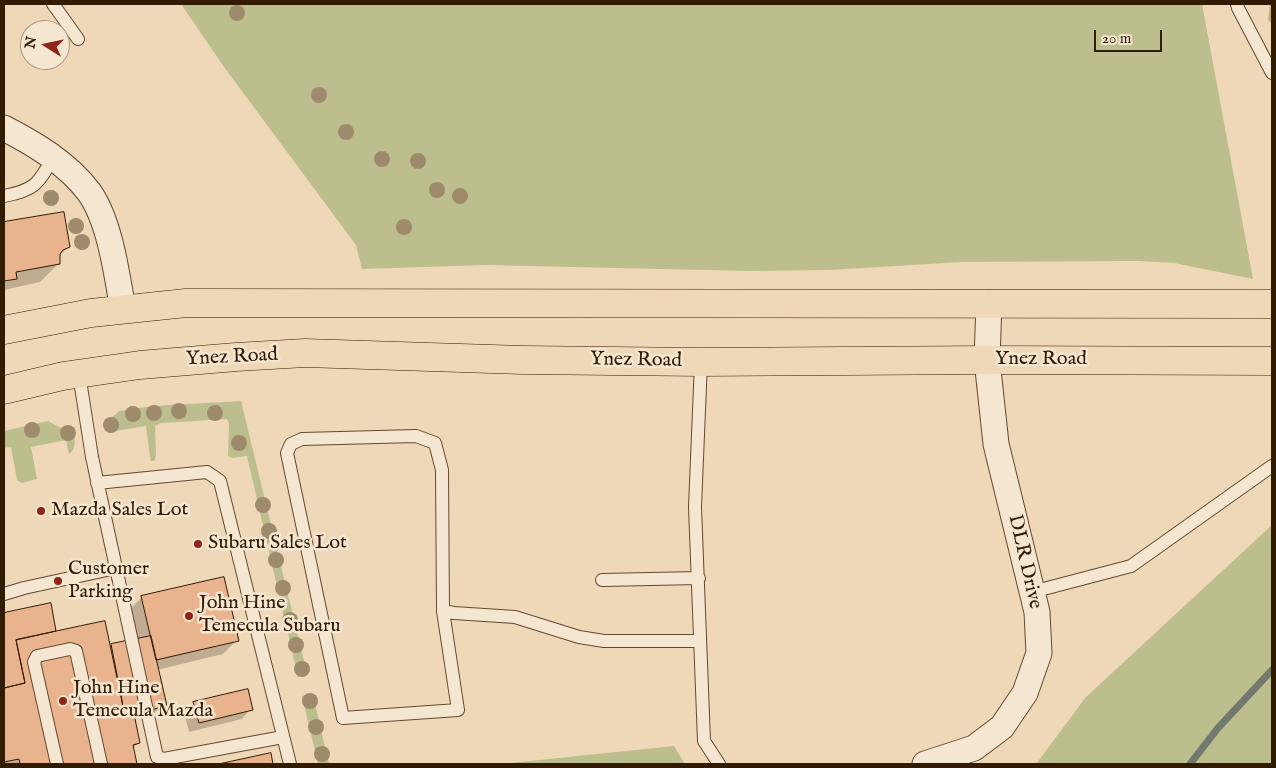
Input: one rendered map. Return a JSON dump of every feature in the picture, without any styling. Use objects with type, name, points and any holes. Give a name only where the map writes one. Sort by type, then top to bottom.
[{"type":"main road","points":[[4,330],[91,313],[186,303],[1272,304]]},
{"type":"main road","name":"Ynez Road","points":[[4,390],[63,376],[140,364],[305,354],[523,360],[701,362],[1272,361]]},
{"type":"street","points":[[4,128],[33,143],[53,158],[74,174],[90,193],[102,216],[116,268],[123,310]]},
{"type":"street","name":"DLR Drive","points":[[924,764],[974,748],[1002,727],[1025,693],[1039,652],[1037,612],[996,444],[987,360],[989,303]]},
{"type":"lane","points":[[53,4],[78,39]]},
{"type":"lane","points":[[1237,4],[1272,73]]},
{"type":"lane","points":[[4,196],[28,190],[39,182],[53,158]]},
{"type":"lane","points":[[701,362],[695,506],[704,741],[718,764]]},
{"type":"lane","points":[[78,374],[97,483],[157,757],[164,759],[283,737]]},
{"type":"lane","points":[[416,436],[435,444],[442,470],[443,611],[458,710],[343,718],[287,453],[291,444],[302,439],[416,436]]},
{"type":"lane","points":[[1032,592],[1131,566],[1272,466]]},
{"type":"lane","points":[[97,483],[207,472],[220,481],[289,764]]},
{"type":"lane","points":[[4,594],[116,568]]},
{"type":"lane","points":[[602,580],[699,578]]},
{"type":"lane","points":[[443,611],[515,617],[579,637],[604,641],[700,641]]},
{"type":"lane","points":[[56,764],[34,662],[37,656],[70,648],[76,651],[101,764]]},
{"type":"green space","points":[[181,4],[1202,4],[1253,279],[1174,263],[1138,261],[962,262],[829,270],[750,271],[486,265],[362,269],[356,245],[224,67]]},
{"type":"green space","points":[[241,401],[307,673],[298,677],[247,456],[232,458],[228,456],[229,424],[227,419],[161,423],[155,426],[156,456],[154,461],[151,461],[150,457],[146,426],[108,432],[105,424],[119,411],[153,406]]},
{"type":"green space","points":[[48,421],[63,429],[73,427],[74,448],[69,454],[66,440],[31,447],[37,479],[22,483],[17,480],[11,447],[4,448],[4,431]]},
{"type":"green space","points":[[1272,525],[1272,764],[1036,764],[1086,697]]},
{"type":"green space","points":[[313,695],[329,764],[318,764],[302,696]]},
{"type":"green space","points":[[674,746],[685,764],[501,764]]},
{"type":"building","points":[[64,212],[70,247],[63,250],[60,254],[60,264],[16,272],[17,279],[4,281],[4,222]]},
{"type":"building","name":"John Hine Temecula Subaru","points":[[224,577],[239,641],[156,660],[141,596]]},
{"type":"building","points":[[51,603],[56,631],[16,640],[25,683],[4,688],[4,613]]},
{"type":"building","name":"John Hine Temecula Mazda","points":[[105,621],[125,716],[134,714],[140,743],[133,745],[137,764],[20,764],[19,759],[4,762],[4,688],[25,683],[16,640]]},
{"type":"building","points":[[151,636],[167,706],[125,716],[111,644]]},
{"type":"building","points":[[248,689],[253,710],[199,723],[193,702]]},
{"type":"building","name":"John Hine Temecula Mazda","points":[[271,753],[273,764],[219,764]]},
{"type":"waterway","points":[[1190,764],[1218,728],[1272,670]]},
{"type":"place","name":"Mazda Sales Lot","points":[[41,511]]},
{"type":"place","name":"Subaru Sales Lot","points":[[198,544]]},
{"type":"place","name":"Customer Parking","points":[[58,581]]},
{"type":"place","name":"John Hine Temecula Subaru","points":[[189,616]]},
{"type":"place","name":"John Hine Temecula Mazda","points":[[63,701]]}]
